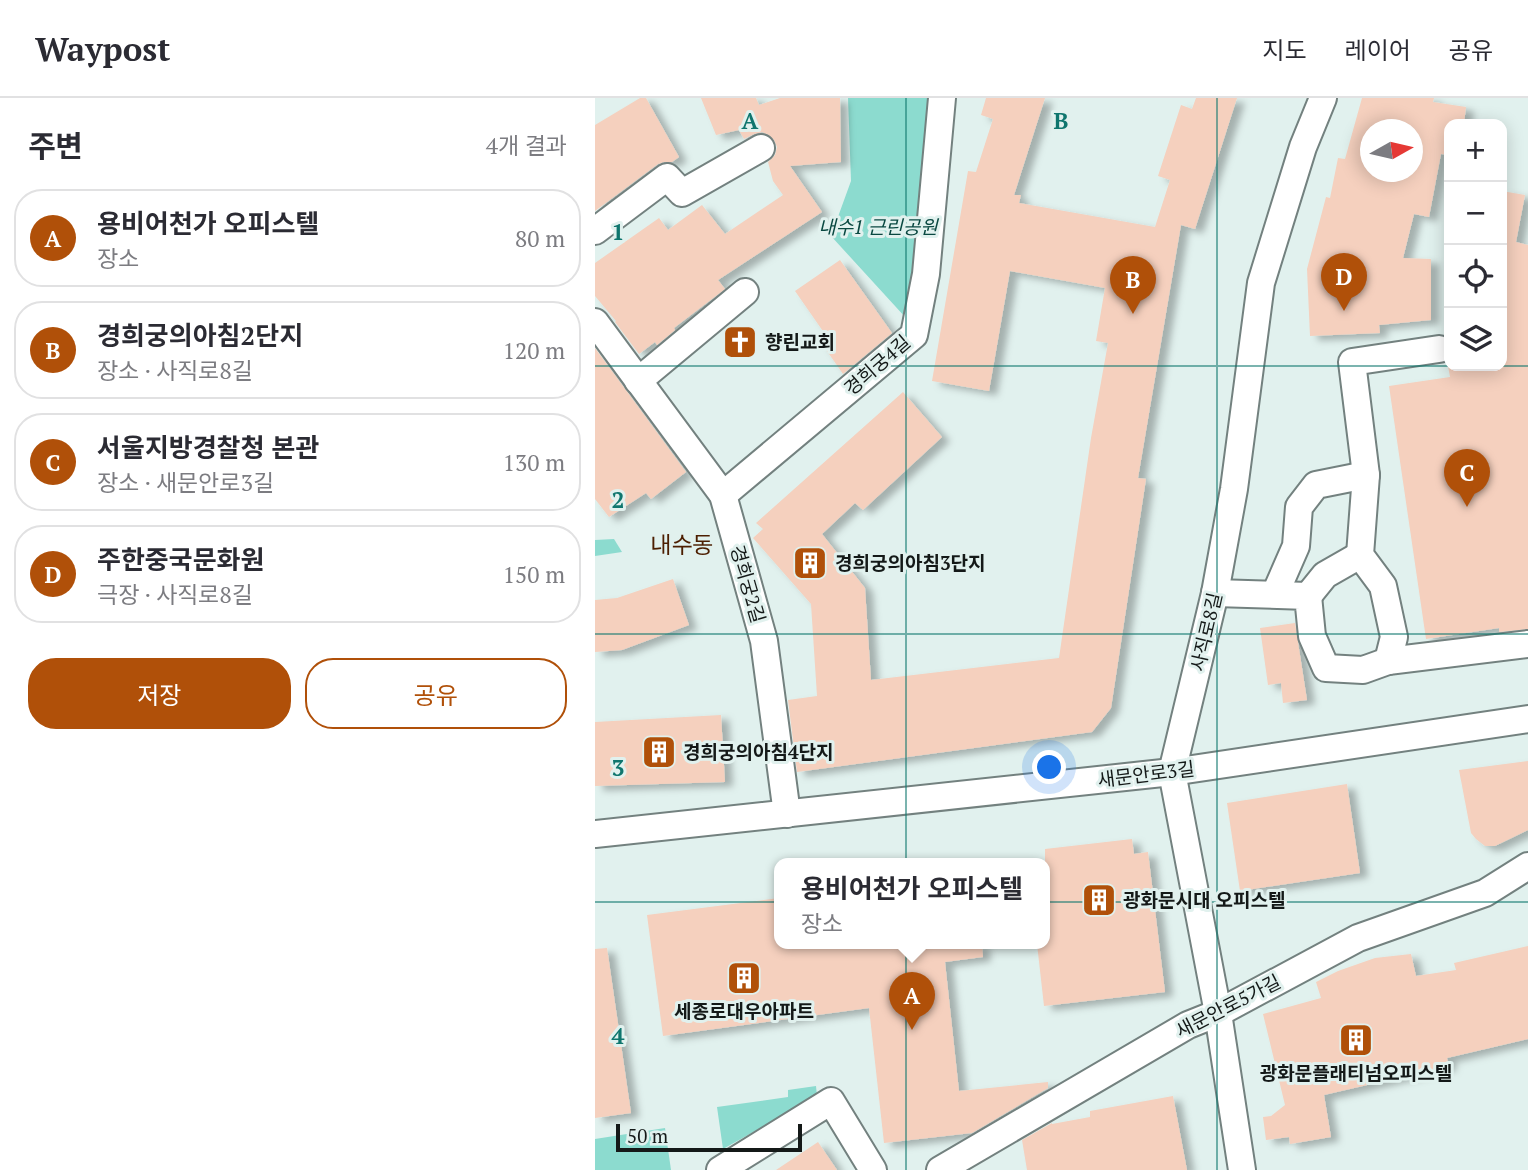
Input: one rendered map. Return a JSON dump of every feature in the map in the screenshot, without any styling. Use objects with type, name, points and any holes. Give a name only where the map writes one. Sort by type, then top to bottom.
[{"type":"street","name":"경희궁4길","points":[[723,495],[914,335],[926,274],[942,98]]},
{"type":"street","name":"사직로8길","points":[[1242,1170],[1218,1013],[1172,772],[1215,593],[1234,489],[1261,283],[1303,147],[1323,98]]},
{"type":"street","points":[[595,231],[667,177],[683,193],[761,148]]},
{"type":"street","points":[[638,381],[745,292]]},
{"type":"street","name":"경희궁2길","points":[[595,323],[723,495],[764,641],[787,814]]},
{"type":"street","points":[[1388,661],[1394,637],[1383,586],[1360,555],[1366,475],[1352,362],[1439,349]]},
{"type":"street","points":[[1275,594],[1296,546],[1299,507],[1316,485],[1366,475]]},
{"type":"street","points":[[1360,555],[1325,575],[1308,596],[1312,636],[1326,668],[1363,670],[1388,661],[1528,644]]},
{"type":"street","points":[[1215,593],[1308,596]]},
{"type":"street","name":"새문안로3길","points":[[595,834],[1172,772],[1528,719]]},
{"type":"street","name":"새문안로5가길","points":[[940,1170],[1188,1026],[1218,1013],[1358,938],[1485,893],[1528,866]]},
{"type":"street","points":[[720,1170],[831,1101],[873,1170]]},
{"type":"green space","name":"내수1 근린공원","points":[[848,98],[935,98],[906,318],[831,236],[851,181]]},
{"type":"green space","points":[[614,539],[622,552],[595,556],[595,540]]},
{"type":"green space","points":[[816,1086],[817,1096],[723,1149],[717,1107],[788,1097],[788,1090]]},
{"type":"green space","points":[[665,1128],[671,1170],[595,1170],[595,1139]]},
{"type":"building","points":[[640,98],[646,98],[679,157],[672,162],[658,164],[595,211],[595,125]]},
{"type":"building","points":[[701,98],[756,98],[759,105],[780,98],[840,98],[841,162],[790,166],[822,212],[718,280],[725,289],[674,328],[675,330],[657,345],[655,342],[639,354],[595,296],[595,263],[659,218],[668,230],[702,205],[725,234],[783,195],[773,181],[768,162],[775,155],[777,147],[774,140],[762,132],[744,139],[739,130],[716,135]]},
{"type":"building","points":[[986,98],[1045,98],[1014,195],[1021,195],[1019,203],[1155,227],[1170,180],[1158,176],[1181,105],[1192,109],[1196,98],[1237,98],[1195,229],[1181,225],[1138,478],[1146,479],[1111,708],[1092,732],[797,772],[788,700],[817,696],[811,604],[753,538],[763,529],[756,523],[903,392],[942,437],[863,510],[855,503],[822,534],[865,588],[871,680],[1059,658],[1091,438],[1108,343],[1096,341],[1105,288],[1010,271],[989,391],[932,381],[968,171],[976,172],[993,119],[981,115]]},
{"type":"building","points":[[1362,98],[1434,98],[1433,102],[1466,107],[1465,119],[1444,119],[1444,154],[1441,154],[1429,217],[1414,214],[1403,258],[1431,259],[1431,320],[1379,325],[1380,333],[1310,336],[1307,269],[1326,197],[1330,198],[1338,158],[1345,159]]},
{"type":"building","points":[[1507,192],[1525,195],[1516,242],[1528,245],[1528,629],[1499,632],[1499,628],[1426,639],[1389,386],[1450,377],[1449,371],[1507,371]]},
{"type":"building","points":[[840,260],[892,333],[843,374],[820,341],[827,337],[795,291]]},
{"type":"building","points":[[595,348],[686,472],[651,499],[646,493],[609,517],[595,499]]},
{"type":"building","points":[[673,579],[689,625],[622,650],[595,652],[595,600],[617,598]]},
{"type":"building","points":[[1295,623],[1307,700],[1283,703],[1281,683],[1268,685],[1260,628]]},
{"type":"building","name":"경희궁의아침4단지","points":[[721,715],[725,782],[595,786],[595,722]]},
{"type":"building","points":[[1528,761],[1528,830],[1495,846],[1485,846],[1471,833],[1459,770]]},
{"type":"building","points":[[1347,784],[1360,873],[1240,891],[1227,803]]},
{"type":"building","name":"광화문시대 오피스텔","points":[[1132,839],[1134,854],[1148,852],[1165,992],[1044,1006],[1038,949],[1050,949],[1050,858],[1045,858],[1045,849]]},
{"type":"building","points":[[774,899],[774,949],[982,949],[983,957],[945,962],[959,1091],[1048,1082],[1048,1088],[972,1133],[884,1143],[869,1008],[663,1036],[647,915]]},
{"type":"building","name":"광화문플래티넘오피스텔","points":[[1528,946],[1528,1039],[1447,1058],[1449,1066],[1324,1095],[1331,1137],[1290,1144],[1289,1137],[1266,1140],[1263,1117],[1271,1116],[1285,1105],[1263,1014],[1321,998],[1316,982],[1375,958],[1411,954],[1416,976],[1456,970],[1454,963]]},
{"type":"building","points":[[607,948],[631,1113],[595,1118],[595,949]]},
{"type":"building","points":[[1173,1096],[1187,1170],[1027,1170],[1022,1140],[1052,1123],[1090,1117],[1090,1111]]},
{"type":"building","points":[[818,1142],[837,1170],[776,1170]]},
{"type":"place","name":"주한중국문화원","points":[[1344,311]]},
{"type":"place","name":"경희궁의아침2단지","points":[[1133,314]]},
{"type":"place","name":"향린교회","points":[[740,342]]},
{"type":"place","name":"서울지방경찰청 본관","points":[[1467,507]]},
{"type":"place","name":"경희궁의아침3단지","points":[[810,563]]},
{"type":"place","name":"경희궁의아침4단지","points":[[659,752]]},
{"type":"place","name":"광화문시대 오피스텔","points":[[1099,900]]},
{"type":"place","name":"세종로대우아파트","points":[[744,978]]},
{"type":"place","name":"용비어천가 오피스텔","points":[[912,1030]]},
{"type":"place","name":"광화문플래티넘오피스텔","points":[[1356,1040]]},
{"type":"district","name":"내수동","points":[[682,545]]}]
